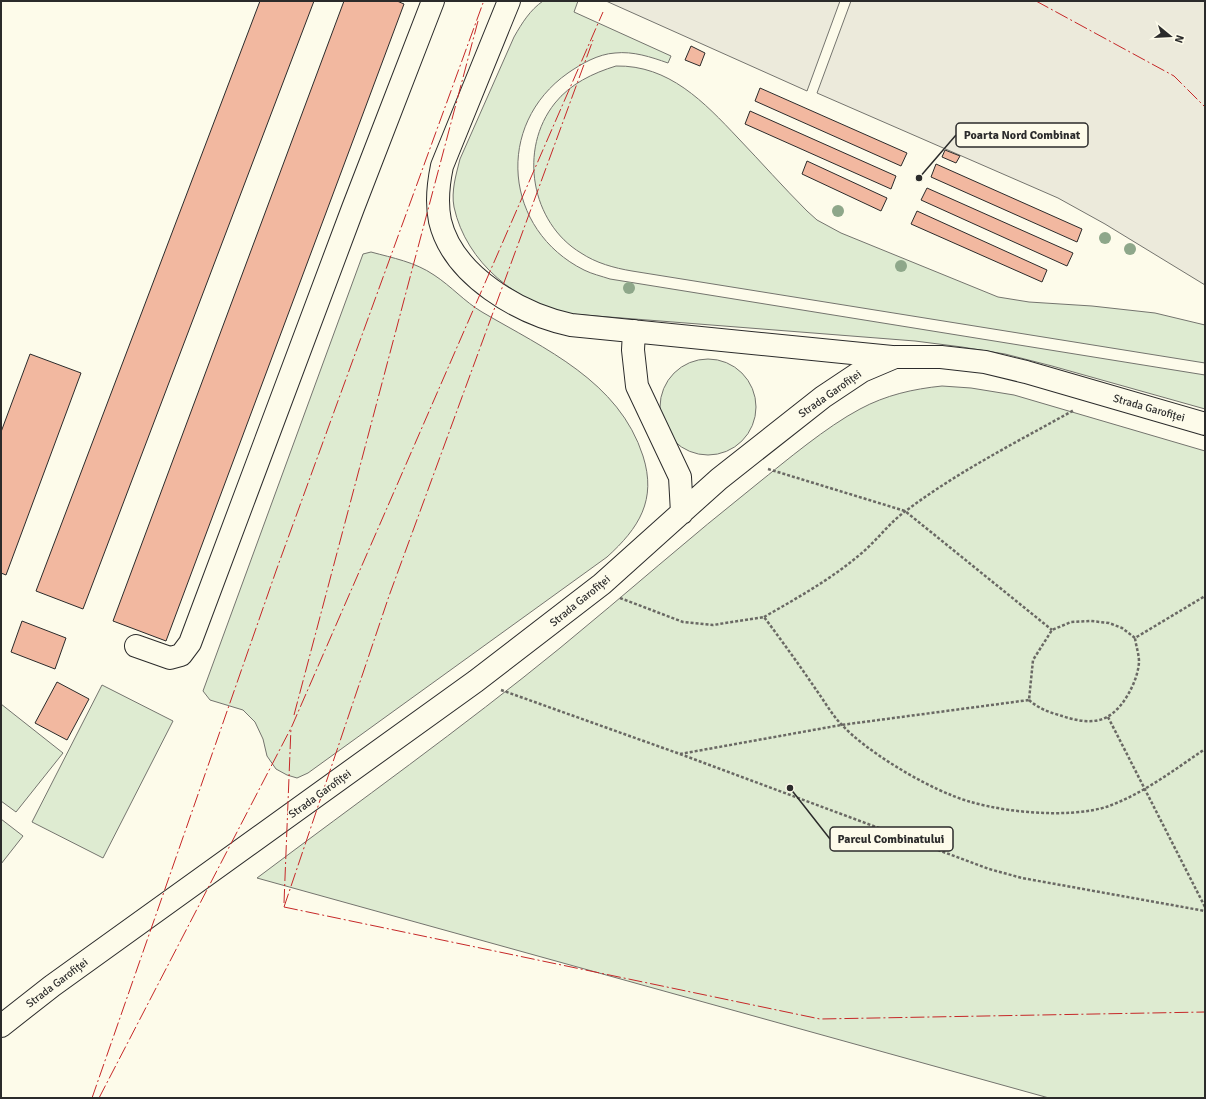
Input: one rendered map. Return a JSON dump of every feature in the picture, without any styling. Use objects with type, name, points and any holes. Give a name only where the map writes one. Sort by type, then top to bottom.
[{"type":"street","points":[[136,646],[170,658],[181,655],[190,643],[350,215],[433,1]]},
{"type":"street","points":[[509,1],[442,166],[437,188],[440,222],[458,256],[487,286],[512,302],[550,320],[583,327],[895,357]]},
{"type":"street","points":[[634,331],[633,350],[637,386],[680,477],[682,513]]},
{"type":"street","name":"Strada Garofiței","points":[[1,1026],[52,986],[476,681],[602,584],[719,479],[823,396],[862,371],[895,357],[941,357],[985,362],[1026,372],[1205,424]]},
{"type":"path","points":[[617,597],[683,622],[713,625],[764,616],[813,589],[841,570],[864,551],[905,511],[947,481],[1076,409]]},
{"type":"path","points":[[760,467],[905,511],[1052,630]]},
{"type":"path","points":[[1135,638],[1205,596]]},
{"type":"path","points":[[764,616],[841,725],[870,750],[951,796],[998,807],[1035,812],[1062,813],[1083,811],[1109,806],[1145,789],[1205,750]]},
{"type":"path","points":[[680,754],[841,725],[1029,700],[1036,706],[1051,712],[1082,721],[1108,717],[1120,706],[1129,692],[1135,677],[1139,663],[1135,638],[1122,628],[1109,623],[1091,621],[1070,622],[1052,630],[1033,660],[1029,700]]},
{"type":"path","points":[[476,681],[680,754],[927,848],[989,869],[1022,878],[1205,912]]},
{"type":"path","points":[[1108,717],[1205,906]]},
{"type":"green space","points":[[543,1],[578,1],[574,12],[671,56],[668,63],[642,55],[628,53],[602,55],[590,60],[568,73],[544,95],[528,120],[519,148],[518,176],[524,204],[537,230],[557,252],[584,270],[610,279],[1205,375],[1205,409],[1005,354],[915,341],[571,314],[551,309],[514,291],[497,278],[482,263],[470,246],[460,227],[454,207],[454,189],[460,159],[514,37],[530,13]]},
{"type":"green space","points":[[616,66],[635,67],[653,72],[684,88],[712,111],[807,211],[817,220],[841,233],[998,297],[1029,302],[1092,306],[1155,313],[1205,325],[1205,363],[632,271],[612,267],[593,260],[564,240],[551,223],[541,204],[535,184],[534,163],[536,142],[543,121],[561,96],[582,80]]},
{"type":"green space","points":[[371,252],[404,261],[427,271],[440,279],[476,308],[554,354],[598,387],[617,407],[632,430],[643,456],[647,472],[648,486],[646,500],[636,524],[628,535],[607,557],[308,773],[297,778],[276,769],[267,756],[263,739],[255,722],[243,710],[210,700],[203,691],[363,254]]},
{"type":"green space","points":[[708,359],[726,363],[742,373],[752,389],[756,407],[752,425],[742,441],[726,451],[708,455],[690,451],[674,441],[664,425],[660,407],[664,389],[674,373],[690,363]]},
{"type":"green space","points":[[942,386],[971,388],[1014,395],[1205,451],[1205,1098],[1049,1098],[257,878],[448,736],[523,678],[585,628],[732,504],[820,434],[847,416],[890,396]]},
{"type":"green space","points":[[102,685],[173,721],[103,858],[32,822]]},
{"type":"green space","points":[[1,704],[63,753],[16,812],[1,801]]},
{"type":"green space","points":[[1,819],[23,836],[1,864]]},
{"type":"shaded area","points":[[606,1],[840,1],[807,91]]},
{"type":"shaded area","points":[[851,1],[1205,1],[1205,285],[1105,224],[1058,198],[817,93]]},
{"type":"building","points":[[260,1],[314,1],[83,609],[36,591]]},
{"type":"building","points":[[344,1],[397,1],[404,4],[166,641],[113,621]]},
{"type":"building","points":[[691,46],[705,53],[700,66],[685,60]]},
{"type":"building","points":[[760,88],[907,153],[901,166],[755,101]]},
{"type":"building","points":[[750,111],[896,176],[891,189],[745,124]]},
{"type":"building","points":[[945,150],[960,156],[956,163],[942,157]]},
{"type":"building","points":[[807,161],[887,198],[881,211],[802,174]]},
{"type":"building","points":[[936,164],[1082,229],[1077,242],[931,177]]},
{"type":"building","points":[[927,188],[1073,253],[1067,266],[921,200]]},
{"type":"building","points":[[917,211],[1047,270],[1042,282],[911,224]]},
{"type":"building","points":[[30,354],[81,373],[6,575],[1,573],[1,432]]},
{"type":"building","points":[[22,621],[66,638],[55,669],[11,652]]},
{"type":"building","points":[[57,682],[89,699],[67,740],[35,723]]},
{"type":"power","points":[[1036,1],[1174,76],[1205,107]]},
{"type":"power","points":[[92,1098],[276,571],[483,3]]},
{"type":"power","points":[[99,1098],[292,726],[603,12]]},
{"type":"power","points":[[294,715],[478,21]]},
{"type":"power","points":[[284,907],[389,596],[593,40]]},
{"type":"power","points":[[284,903],[291,727]]},
{"type":"power","points":[[284,907],[820,1019],[1205,1012]]},
{"type":"place","name":"Poarta Nord Combinat","points":[[919,178]]},
{"type":"place","name":"Parcul Combinatului","points":[[790,788]]}]
